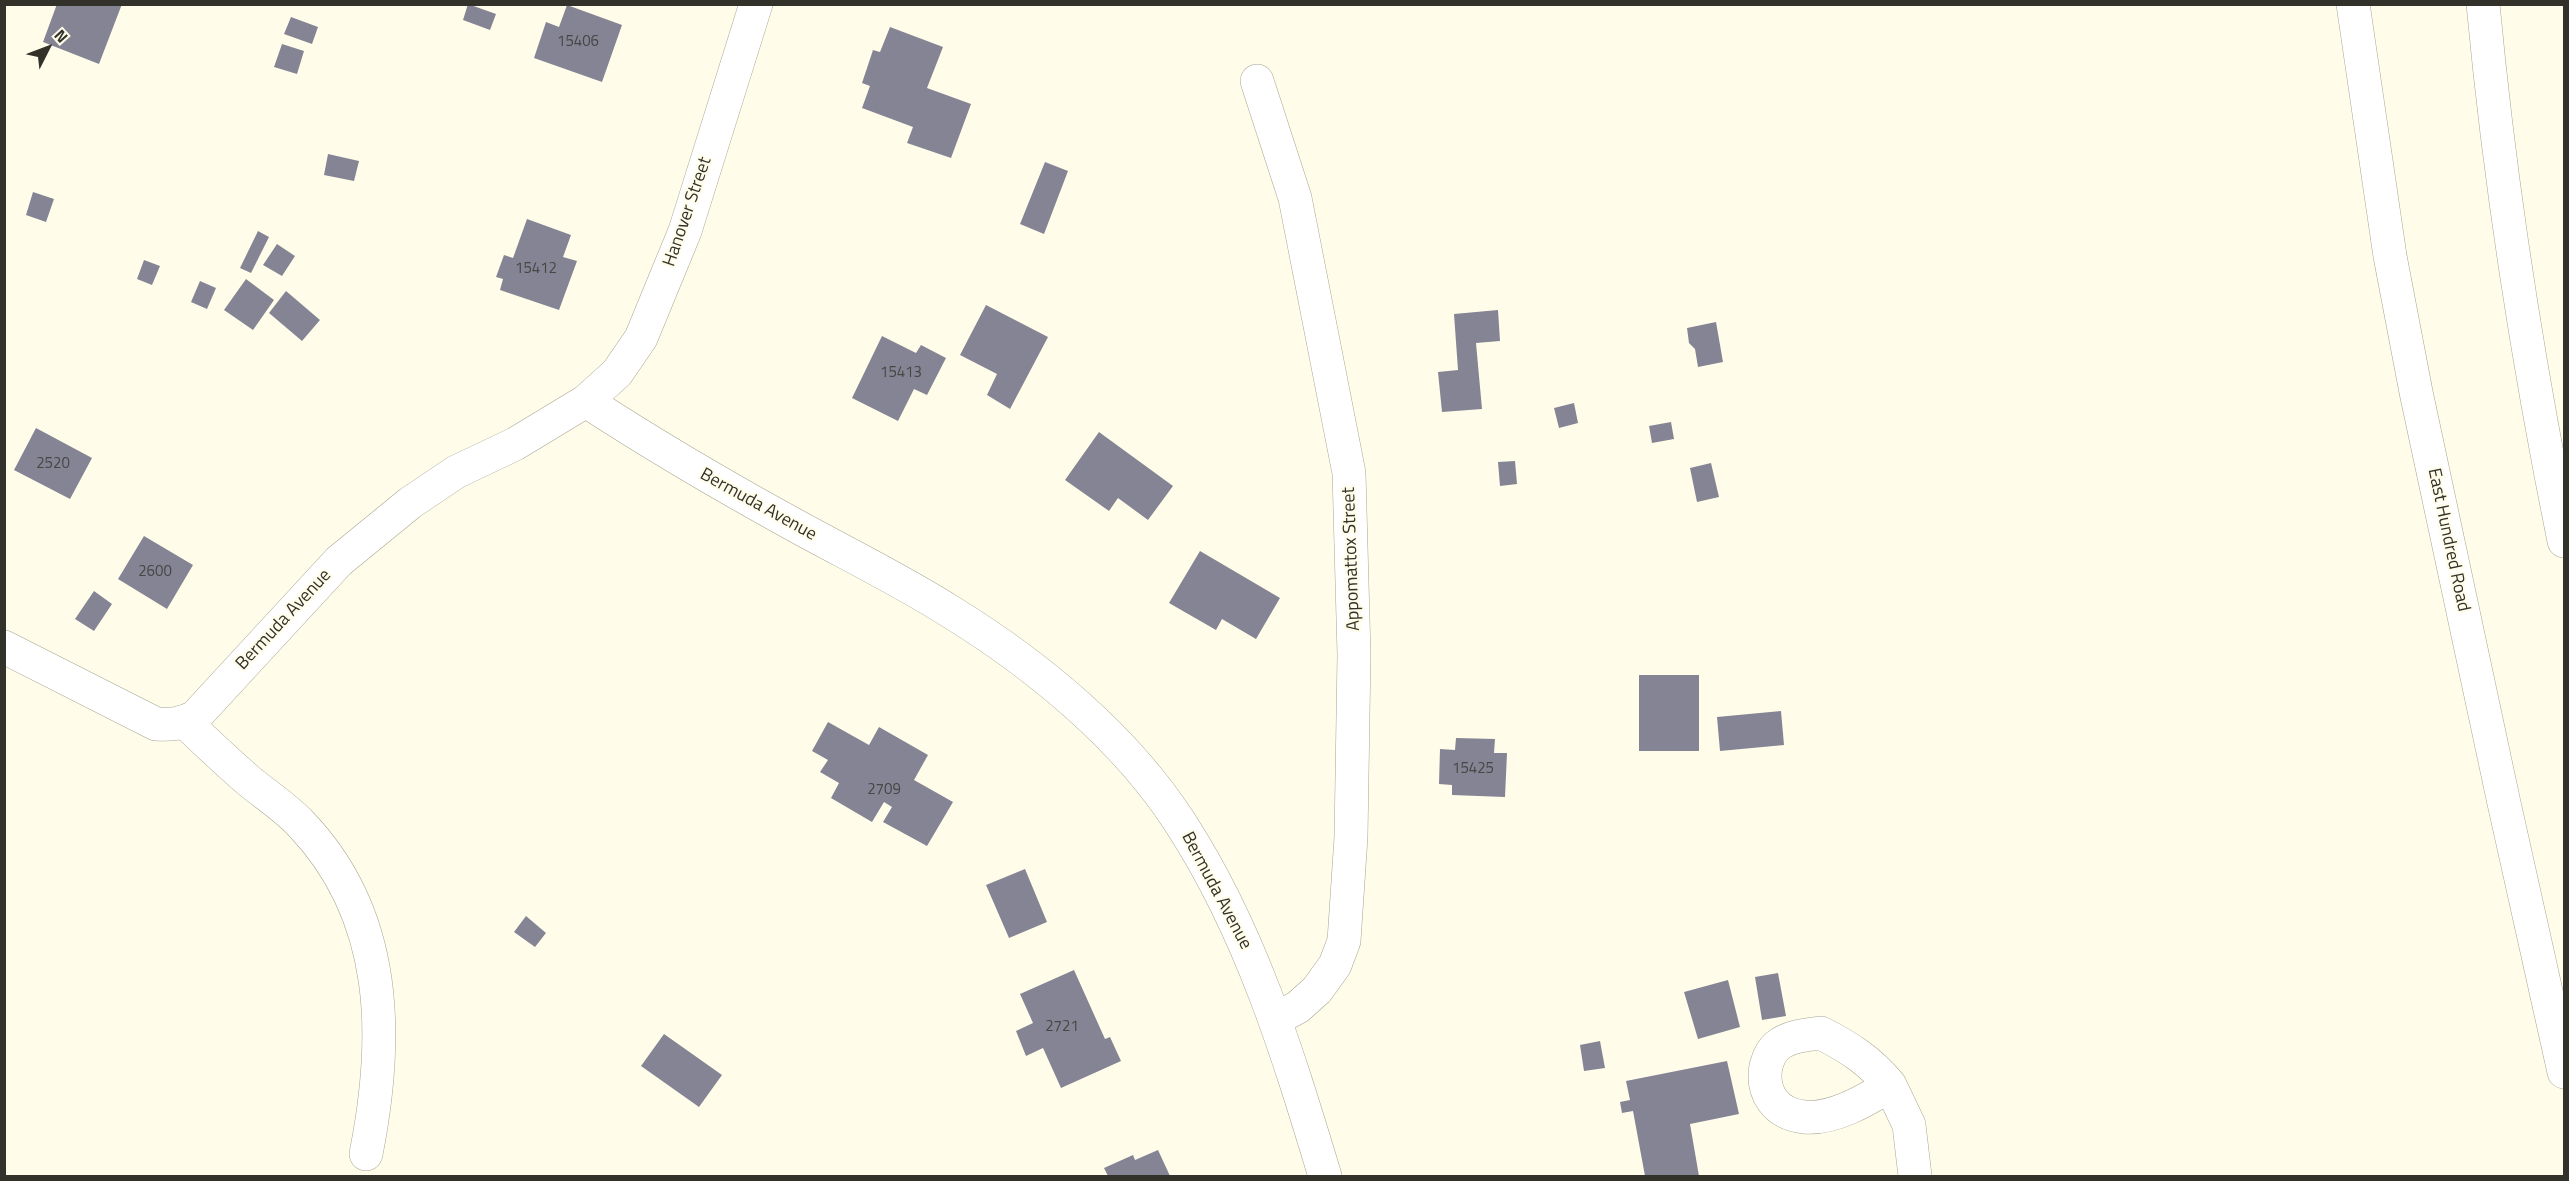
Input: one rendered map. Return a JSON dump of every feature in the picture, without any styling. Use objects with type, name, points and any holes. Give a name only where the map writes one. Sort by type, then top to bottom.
[{"type":"main road","name":"Hanover Street","points":[[586,402],[617,373],[641,338],[685,231],[756,4]]},
{"type":"main road","name":"East Hundred Road","points":[[2353,4],[2390,256],[2409,358],[2504,803],[2563,1056]]},
{"type":"main road","points":[[2484,4],[2514,262],[2541,429],[2565,541]]},
{"type":"main road","name":"Appomattox Street","points":[[1257,81],[1295,198],[1350,473],[1354,655],[1351,837],[1344,941],[1335,965],[1317,990],[1298,1007],[1276,1019]]},
{"type":"main road","name":"Bermuda Avenue","points":[[185,722],[195,717],[339,561],[401,511],[456,472],[515,444],[586,402],[681,462],[950,611],[1032,666],[1093,720],[1138,769],[1179,820],[1202,857],[1245,943],[1276,1019],[1325,1176]]},
{"type":"main road","points":[[4,646],[156,724],[174,725],[185,722],[247,779],[301,824],[338,871],[360,915],[375,972],[380,1044],[375,1106],[366,1154]]},
{"type":"main road","points":[[1890,1085],[1909,1125],[1915,1176]]},
{"type":"building","points":[[57,4],[122,4],[99,64],[43,42]]},
{"type":"building","points":[[468,4],[496,14],[490,30],[463,20]]},
{"type":"building","points":[[567,5],[622,25],[602,82],[534,58],[546,22],[559,27]]},
{"type":"building","points":[[291,17],[318,27],[312,44],[284,34]]},
{"type":"building","points":[[890,27],[943,47],[927,88],[971,104],[951,158],[907,143],[913,127],[862,108],[870,86],[862,83],[873,50],[880,52]]},
{"type":"building","points":[[282,44],[304,51],[297,74],[274,67]]},
{"type":"building","points":[[328,154],[359,161],[354,181],[324,175]]},
{"type":"building","points":[[1045,162],[1068,171],[1044,234],[1020,224]]},
{"type":"building","points":[[33,192],[54,199],[46,222],[26,215]]},
{"type":"building","points":[[527,219],[571,235],[563,257],[577,261],[559,310],[500,290],[503,279],[496,277],[504,255],[513,258]]},
{"type":"building","points":[[258,231],[269,237],[251,273],[240,268]]},
{"type":"building","points":[[277,244],[295,256],[282,276],[263,265]]},
{"type":"building","points":[[144,260],[160,266],[152,285],[137,279]]},
{"type":"building","points":[[246,279],[274,300],[253,330],[224,310]]},
{"type":"building","points":[[200,281],[216,288],[207,309],[191,302]]},
{"type":"building","points":[[286,291],[320,320],[302,341],[269,313]]},
{"type":"building","points":[[986,305],[1048,337],[1010,409],[987,395],[997,374],[960,355]]},
{"type":"building","points":[[1498,310],[1500,341],[1476,343],[1482,409],[1442,412],[1438,372],[1458,370],[1454,314]]},
{"type":"building","points":[[1716,322],[1723,362],[1698,367],[1695,349],[1689,343],[1687,328]]},
{"type":"building","points":[[882,336],[916,353],[921,345],[946,358],[927,395],[914,389],[898,421],[852,398]]},
{"type":"building","points":[[1574,403],[1578,423],[1559,428],[1554,408]]},
{"type":"building","points":[[1671,422],[1674,439],[1652,443],[1649,426]]},
{"type":"building","points":[[36,428],[92,458],[70,499],[14,470]]},
{"type":"building","points":[[1099,432],[1173,486],[1148,520],[1118,498],[1109,511],[1065,480]]},
{"type":"building","points":[[1515,461],[1517,484],[1500,486],[1498,462]]},
{"type":"building","points":[[1711,463],[1719,497],[1697,502],[1690,468]]},
{"type":"building","points":[[144,536],[193,565],[167,609],[118,579]]},
{"type":"building","points":[[1200,551],[1280,598],[1256,639],[1222,619],[1216,630],[1169,603]]},
{"type":"building","points":[[94,591],[112,604],[94,631],[75,619]]},
{"type":"building","points":[[1639,675],[1699,675],[1699,751],[1639,751]]},
{"type":"building","points":[[1781,711],[1784,745],[1720,751],[1717,717]]},
{"type":"building","points":[[828,722],[869,745],[879,727],[928,755],[914,780],[953,802],[927,846],[883,822],[892,807],[884,802],[872,822],[831,798],[839,783],[820,772],[828,760],[812,751]]},
{"type":"building","points":[[1456,738],[1495,739],[1494,753],[1507,753],[1505,797],[1452,795],[1452,785],[1439,784],[1440,749],[1455,750]]},
{"type":"building","points":[[1025,869],[1047,922],[1009,938],[986,885]]},
{"type":"building","points":[[526,916],[546,933],[535,947],[514,932]]},
{"type":"building","points":[[1074,970],[1105,1039],[1110,1037],[1121,1061],[1061,1088],[1043,1048],[1026,1056],[1016,1031],[1033,1023],[1020,994]]},
{"type":"building","points":[[1778,973],[1786,1016],[1762,1020],[1755,977]]},
{"type":"building","points":[[1728,980],[1740,1027],[1698,1039],[1684,992]]},
{"type":"building","points":[[664,1034],[722,1075],[699,1107],[641,1066]]},
{"type":"building","points":[[1600,1041],[1605,1068],[1584,1071],[1580,1045]]},
{"type":"building","points":[[1727,1061],[1739,1114],[1690,1124],[1699,1176],[1645,1176],[1633,1111],[1622,1113],[1620,1102],[1630,1100],[1626,1081]]},
{"type":"building","points":[[1158,1150],[1170,1176],[1108,1176],[1104,1168],[1133,1155],[1135,1160]]}]
